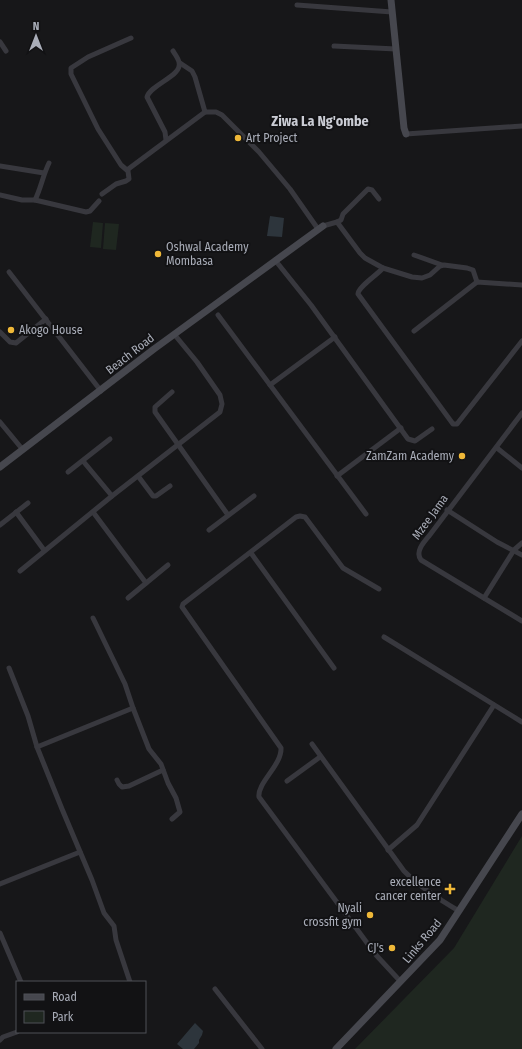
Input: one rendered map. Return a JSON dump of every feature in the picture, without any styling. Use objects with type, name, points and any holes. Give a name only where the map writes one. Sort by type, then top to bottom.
[{"type":"main road","points":[[391,0],[404,128],[406,134]]},
{"type":"main road","name":"Beach Road","points":[[0,467],[174,334],[320,227]]},
{"type":"main road","name":"Links Road","points":[[336,1049],[440,940],[522,814]]},
{"type":"street","points":[[297,5],[392,12]]},
{"type":"street","points":[[102,194],[116,184],[128,180],[130,176],[127,170],[121,165],[98,129],[81,96],[71,74],[71,70],[73,66],[88,57],[131,38]]},
{"type":"street","points":[[0,42],[6,51]]},
{"type":"street","points":[[334,46],[396,49]]},
{"type":"street","points":[[173,51],[180,63],[192,71],[206,112]]},
{"type":"street","points":[[166,140],[165,132],[147,97],[151,90],[176,73],[180,63]]},
{"type":"street","points":[[127,170],[206,112],[216,112],[222,115],[259,152],[320,227],[341,220],[343,214],[368,190],[371,189],[379,199]]},
{"type":"street","points":[[406,134],[522,126]]},
{"type":"street","points":[[35,200],[49,163]]},
{"type":"street","points":[[0,166],[44,173]]},
{"type":"street","points":[[0,195],[22,200],[35,200],[86,212],[90,211],[99,201]]},
{"type":"street","points":[[337,222],[360,253],[383,268],[412,277],[422,278],[430,275],[442,265]]},
{"type":"street","points":[[414,255],[442,265],[471,269],[475,272],[477,282]]},
{"type":"street","points":[[275,260],[288,275],[408,439],[414,441],[432,429]]},
{"type":"street","points":[[383,268],[378,274],[358,290],[358,294],[453,424],[457,424],[522,341]]},
{"type":"street","points":[[8,272],[101,391]]},
{"type":"street","points":[[414,331],[477,282],[522,285]]},
{"type":"street","points":[[218,315],[366,514]]},
{"type":"street","points":[[0,332],[10,342],[16,343],[46,319]]},
{"type":"street","points":[[20,572],[44,550],[112,496],[219,414],[222,404],[220,395],[174,334]]},
{"type":"street","points":[[270,385],[334,337]]},
{"type":"street","points":[[172,392],[157,404],[154,410],[228,516]]},
{"type":"street","name":"Mzee Jama","points":[[522,414],[497,448],[447,510],[421,546],[419,552],[419,558],[522,621]]},
{"type":"street","points":[[0,422],[23,450]]},
{"type":"street","points":[[337,476],[401,428]]},
{"type":"street","points":[[68,472],[110,439]]},
{"type":"street","points":[[497,448],[522,468]]},
{"type":"street","points":[[83,461],[112,496]]},
{"type":"street","points":[[138,476],[153,496],[156,496],[170,486]]},
{"type":"street","points":[[209,530],[254,496]]},
{"type":"street","points":[[0,525],[28,503]]},
{"type":"street","points":[[447,510],[497,542],[522,555]]},
{"type":"street","points":[[16,512],[44,550]]},
{"type":"street","points":[[93,512],[146,583]]},
{"type":"street","points":[[379,589],[348,572],[339,564],[317,532],[303,516],[296,517],[183,604],[182,609],[281,748],[281,754],[278,761],[259,793],[260,797],[376,955],[401,982]]},
{"type":"street","points":[[484,598],[514,550],[522,544]]},
{"type":"street","points":[[251,552],[334,668]]},
{"type":"street","points":[[128,598],[168,566]]},
{"type":"street","points":[[93,618],[125,684],[149,749],[161,764],[176,798],[180,812],[172,819]]},
{"type":"street","points":[[384,637],[522,722]]},
{"type":"street","points":[[9,668],[28,716],[38,747],[104,913],[114,926],[116,940],[130,981]]},
{"type":"street","points":[[388,850],[417,825],[494,705]]},
{"type":"street","points":[[38,747],[133,708]]},
{"type":"street","points":[[312,744],[404,871],[443,902],[459,911]]},
{"type":"street","points":[[287,782],[320,757]]},
{"type":"street","points":[[117,780],[122,787],[129,786],[163,770]]},
{"type":"street","points":[[0,884],[80,852]]},
{"type":"street","points":[[0,933],[21,981]]},
{"type":"street","points":[[215,989],[262,1049]]},
{"type":"street","points":[[0,1040],[2,1037],[16,1032]]},
{"type":"green space","points":[[93,222],[103,223],[101,248],[90,247]]},
{"type":"green space","points":[[105,223],[119,224],[116,250],[103,249]]},
{"type":"green space","points":[[522,836],[522,1049],[355,1049],[454,948]]},
{"type":"shaded area","points":[[270,216],[284,218],[282,237],[267,236]]},
{"type":"shaded area","points":[[195,1023],[203,1031],[199,1043],[194,1049],[183,1049],[177,1044]]},
{"type":"place","name":"Art Project","points":[[238,138]]},
{"type":"place","name":"Oshwal Academy Mombasa","points":[[158,254]]},
{"type":"place","name":"Akogo House","points":[[11,330]]},
{"type":"place","name":"ZamZam Academy","points":[[462,456]]},
{"type":"place","name":"excellence cancer center","points":[[450,889]]},
{"type":"place","name":"Nyali crossfit gym","points":[[370,915]]},
{"type":"place","name":"CJ's","points":[[392,948]]},
{"type":"district","name":"Ziwa La Ng'ombe","points":[[320,121]]}]
